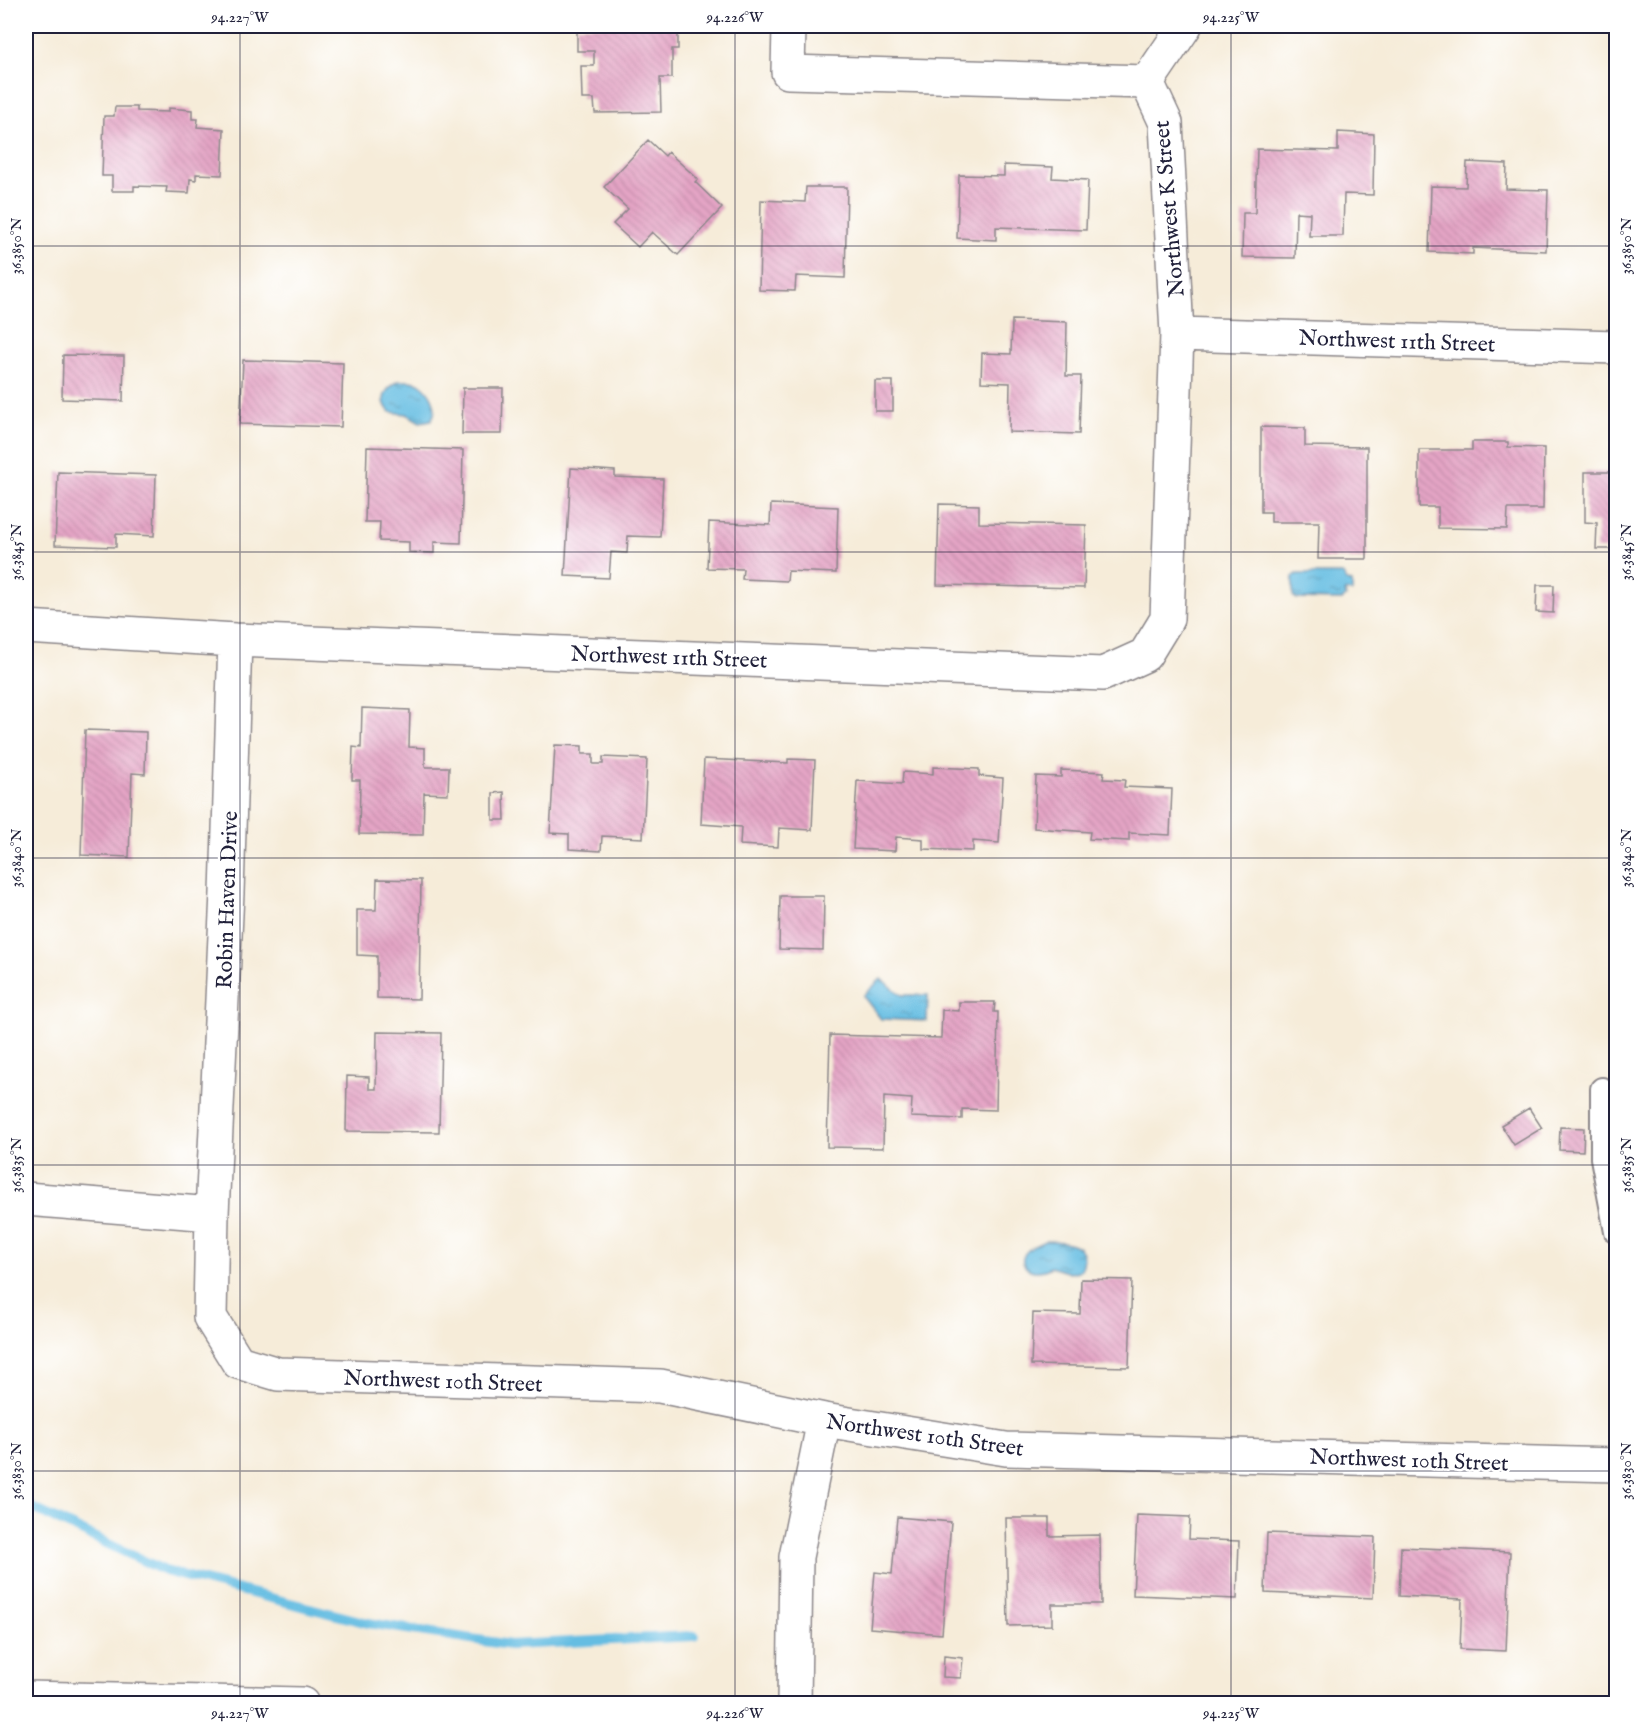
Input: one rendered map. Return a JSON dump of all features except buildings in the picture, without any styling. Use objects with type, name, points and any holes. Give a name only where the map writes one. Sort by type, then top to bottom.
[{"type":"street","points":[[789,26],[788,72],[1147,82],[1185,26]]},
{"type":"street","name":"Northwest K Street","points":[[1103,674],[1146,655],[1167,620],[1177,334],[1166,123],[1147,82]]},
{"type":"street","name":"Northwest 11th Street","points":[[1177,334],[1617,347]]},
{"type":"street","points":[[26,627],[235,640]]},
{"type":"street","name":"Northwest 11th Street","points":[[235,640],[1103,674]]},
{"type":"street","name":"Robin Haven Drive","points":[[235,640],[212,1214],[210,1317],[238,1362]]},
{"type":"street","points":[[26,1199],[212,1214]]},
{"type":"street","name":"Northwest 10th Street","points":[[238,1362],[278,1374],[660,1386],[824,1420],[1006,1449],[1617,1465]]},
{"type":"street","points":[[794,1704],[796,1557],[824,1420]]},
{"type":"street","points":[[26,1698],[302,1704]]},
{"type":"lane","points":[[1602,1089],[1602,1158],[1617,1232]]},
{"type":"water","points":[[399,381],[417,382],[427,390],[433,400],[435,410],[431,420],[420,422],[407,414],[390,412],[386,407],[385,394]]},
{"type":"water","points":[[1297,574],[1342,574],[1346,581],[1352,582],[1352,592],[1345,591],[1346,597],[1342,600],[1297,599],[1293,596],[1293,577]]},
{"type":"water","points":[[881,979],[902,995],[928,995],[927,1021],[881,1019],[863,996]]},
{"type":"water","points":[[1045,1241],[1068,1243],[1080,1249],[1084,1261],[1081,1270],[1070,1273],[1051,1267],[1036,1271],[1026,1267],[1023,1258],[1026,1253]]},
{"type":"waterway","points":[[26,1505],[165,1571],[368,1623],[510,1645],[694,1636]]}]
